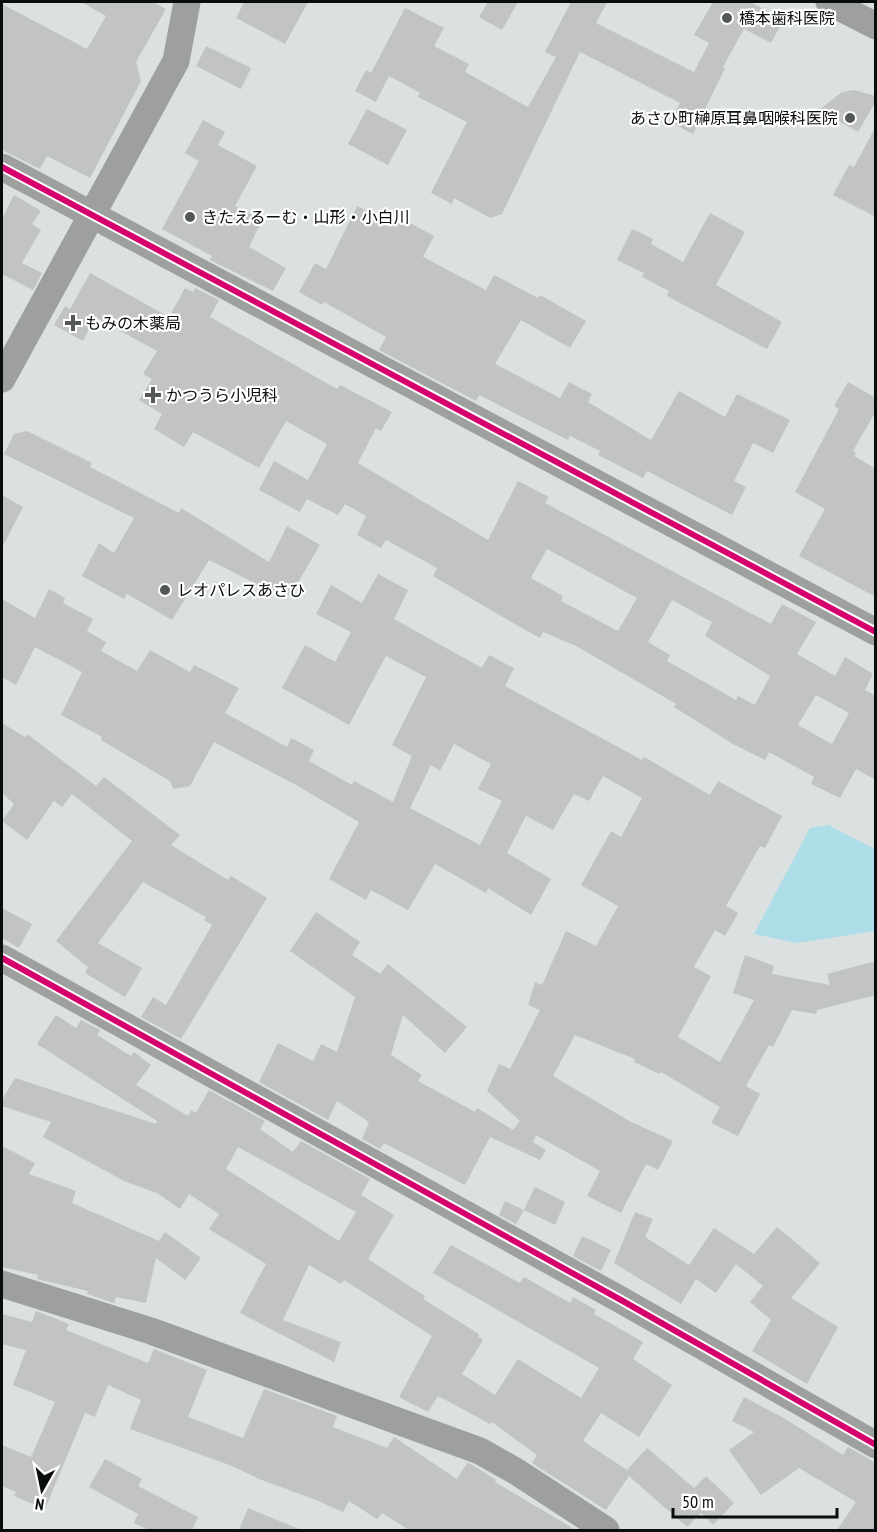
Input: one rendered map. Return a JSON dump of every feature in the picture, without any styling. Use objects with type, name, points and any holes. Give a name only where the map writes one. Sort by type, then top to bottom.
[{"type":"street","points":[[2,379],[176,61],[187,2]]},
{"type":"street","points":[[829,2],[876,26]]},
{"type":"street","points":[[2,167],[876,632]]},
{"type":"street","points":[[2,958],[621,1300],[876,1445]]},
{"type":"street","points":[[2,1284],[152,1331],[480,1451],[517,1472],[606,1530]]},
{"type":"shaded area","points":[[828,825],[875,849],[875,931],[797,943],[754,934],[810,828]]},
{"type":"building","points":[[81,2],[153,2],[166,9],[136,62],[141,81],[90,178],[47,156],[40,169],[2,150],[2,4],[87,49],[106,16]]},
{"type":"building","points":[[244,2],[308,2],[285,44],[236,18]]},
{"type":"building","points":[[488,2],[518,2],[502,30],[479,17]]},
{"type":"building","points":[[571,2],[607,2],[596,23],[694,72],[709,43],[694,35],[713,2],[750,2],[784,19],[771,43],[744,29],[723,67],[725,68],[693,134],[670,122],[680,103],[580,52],[502,214],[490,218],[454,198],[452,204],[431,193],[467,122],[418,97],[420,93],[389,76],[376,102],[355,91],[366,70],[371,73],[405,8],[444,28],[434,46],[469,64],[465,72],[528,107],[556,57],[545,52]]},
{"type":"building","points":[[206,46],[251,68],[241,89],[196,66]]},
{"type":"building","name":"あさひ町榊原耳鼻咽喉科医院","points":[[854,90],[876,96],[876,101],[858,132],[819,110],[842,92]]},
{"type":"building","points":[[367,109],[407,130],[388,165],[348,144]]},
{"type":"building","points":[[203,120],[225,132],[218,145],[257,166],[235,206],[262,220],[249,247],[286,268],[273,291],[210,260],[212,256],[162,229],[199,161],[185,153]]},
{"type":"building","points":[[876,126],[876,217],[833,195],[849,165],[854,167]]},
{"type":"building","points":[[14,195],[41,211],[32,224],[41,230],[22,263],[42,273],[33,290],[2,274],[2,219]]},
{"type":"building","points":[[357,206],[396,226],[401,218],[434,236],[423,257],[486,290],[494,275],[538,298],[540,295],[586,321],[570,348],[521,320],[495,364],[560,398],[569,382],[592,394],[588,402],[651,440],[679,391],[725,417],[737,394],[790,420],[773,453],[753,443],[734,481],[746,487],[732,515],[647,471],[643,478],[598,455],[600,451],[570,436],[568,440],[479,395],[476,401],[379,350],[386,337],[324,302],[322,305],[299,292],[315,263],[326,269]]},
{"type":"building","points":[[710,213],[745,232],[716,285],[782,322],[767,349],[667,296],[669,291],[642,277],[644,273],[617,260],[632,229],[653,239],[651,244],[683,262]]},
{"type":"building","points":[[90,273],[169,317],[185,288],[193,292],[195,288],[219,300],[210,317],[337,389],[340,385],[392,412],[381,431],[376,428],[358,463],[488,540],[518,481],[549,497],[545,503],[771,624],[782,604],[816,622],[797,654],[835,676],[845,657],[873,674],[865,690],[876,696],[876,780],[856,769],[840,798],[811,784],[814,777],[769,752],[765,760],[733,744],[674,707],[676,704],[576,646],[543,632],[540,638],[520,627],[433,576],[437,568],[386,540],[381,548],[357,535],[366,516],[345,504],[338,515],[307,499],[300,512],[259,490],[274,461],[308,480],[327,444],[286,421],[259,468],[193,432],[184,447],[154,429],[162,414],[139,400],[152,379],[143,374],[157,351],[95,317],[83,341],[54,325],[65,306],[70,309]],"holes":[[[547,549],[637,598],[618,631],[561,601],[563,596],[531,578]],[[672,600],[712,622],[705,636],[770,676],[755,705],[738,696],[736,700],[667,661],[670,655],[648,642]],[[816,695],[849,713],[832,744],[798,725]]]},
{"type":"building","points":[[848,382],[876,398],[876,411],[853,451],[856,453],[854,456],[876,469],[876,597],[799,556],[825,509],[795,492],[839,409],[834,406]]},
{"type":"building","points":[[27,431],[92,463],[90,467],[179,513],[181,508],[269,562],[287,526],[320,545],[290,596],[279,589],[276,594],[209,560],[172,620],[127,594],[124,599],[82,576],[99,543],[114,553],[134,518],[4,454],[14,434]]},
{"type":"building","points":[[2,495],[23,507],[2,548]]},
{"type":"building","points":[[378,574],[408,590],[394,619],[482,668],[489,655],[514,668],[505,686],[642,760],[644,757],[710,795],[718,781],[782,816],[765,848],[760,846],[726,906],[738,913],[725,936],[715,930],[694,967],[711,976],[678,1037],[720,1062],[754,1000],[733,993],[745,955],[774,966],[772,974],[830,985],[827,974],[876,961],[876,995],[817,1010],[816,1014],[792,1010],[773,1047],[769,1045],[746,1086],[760,1094],[738,1136],[711,1123],[720,1107],[661,1072],[659,1074],[634,1062],[635,1059],[575,1035],[553,1076],[631,1122],[673,1141],[658,1170],[646,1164],[621,1213],[587,1196],[600,1171],[536,1135],[533,1142],[546,1150],[540,1160],[490,1137],[465,1185],[384,1143],[380,1149],[362,1139],[369,1122],[337,1101],[328,1120],[259,1082],[278,1043],[313,1061],[321,1044],[337,1052],[355,997],[290,951],[316,912],[360,942],[352,955],[380,974],[388,964],[467,1027],[445,1053],[403,1015],[391,1055],[422,1075],[418,1081],[475,1112],[477,1108],[513,1130],[520,1121],[487,1091],[499,1064],[510,1069],[540,1010],[528,1005],[535,982],[542,985],[566,931],[596,946],[618,906],[581,885],[611,831],[621,837],[642,798],[603,776],[589,801],[574,794],[553,830],[526,816],[507,853],[551,879],[531,915],[488,888],[486,893],[435,864],[408,910],[371,890],[366,900],[329,879],[359,822],[296,785],[214,742],[190,786],[173,789],[170,781],[101,740],[102,737],[61,715],[82,672],[35,647],[16,685],[2,677],[2,599],[35,618],[49,589],[65,598],[63,603],[93,619],[87,631],[106,642],[101,651],[137,671],[150,650],[190,672],[194,665],[239,688],[225,713],[287,747],[291,738],[314,750],[309,761],[352,785],[354,781],[393,802],[412,756],[392,745],[426,677],[386,656],[349,725],[282,688],[305,645],[335,662],[351,632],[316,614],[331,585],[362,603]],"holes":[[[454,744],[491,764],[478,789],[502,801],[480,845],[410,808],[431,765],[440,771]]]},
{"type":"building","points":[[2,723],[25,737],[27,734],[96,786],[104,777],[180,835],[171,845],[228,880],[231,876],[267,898],[181,1039],[141,1017],[153,997],[166,1005],[212,925],[204,920],[206,917],[143,882],[98,943],[142,968],[125,997],[85,973],[88,967],[56,941],[132,841],[72,794],[62,807],[54,801],[27,840],[2,821],[14,804],[2,793]]},
{"type":"building","points":[[2,908],[32,924],[19,948],[2,938]]},
{"type":"building","points":[[56,1015],[76,1028],[81,1020],[100,1030],[97,1035],[131,1056],[134,1052],[151,1065],[136,1085],[188,1116],[191,1110],[196,1113],[209,1090],[265,1121],[260,1129],[293,1152],[301,1141],[370,1179],[361,1195],[394,1215],[368,1259],[425,1296],[423,1299],[479,1334],[478,1337],[483,1340],[462,1374],[495,1395],[518,1359],[581,1398],[599,1368],[433,1273],[451,1245],[520,1283],[524,1277],[570,1303],[573,1297],[596,1310],[594,1314],[643,1342],[633,1359],[672,1385],[639,1437],[601,1413],[583,1441],[627,1470],[647,1448],[694,1488],[706,1476],[734,1503],[713,1525],[701,1513],[687,1527],[629,1476],[606,1510],[532,1463],[537,1455],[492,1422],[490,1424],[438,1396],[428,1412],[399,1397],[432,1336],[344,1280],[341,1284],[309,1265],[283,1320],[341,1342],[334,1362],[240,1313],[266,1264],[209,1229],[219,1214],[189,1194],[180,1209],[157,1193],[124,1181],[43,1137],[51,1122],[2,1106],[2,1100],[15,1078],[156,1124],[157,1121],[37,1044]],"holes":[[[238,1147],[356,1212],[339,1241],[226,1169]]]},
{"type":"building","points":[[2,1146],[35,1163],[29,1174],[76,1191],[72,1203],[159,1241],[165,1232],[201,1258],[185,1280],[156,1258],[146,1303],[116,1297],[114,1303],[87,1294],[88,1291],[37,1279],[38,1275],[2,1267]]},
{"type":"building","points":[[535,1187],[565,1202],[555,1225],[524,1210]]},
{"type":"building","points":[[505,1201],[524,1210],[516,1224],[499,1215]]},
{"type":"building","points":[[635,1212],[653,1219],[645,1237],[689,1265],[714,1228],[754,1254],[777,1227],[820,1263],[791,1298],[838,1327],[807,1384],[752,1351],[771,1320],[750,1302],[763,1286],[736,1264],[716,1293],[696,1279],[681,1304],[614,1263]]},
{"type":"building","points":[[582,1236],[611,1250],[601,1271],[573,1256]]},
{"type":"building","points":[[36,1311],[69,1324],[66,1330],[148,1363],[154,1349],[207,1370],[188,1417],[243,1438],[264,1389],[337,1416],[333,1427],[387,1448],[394,1437],[457,1479],[467,1463],[471,1464],[496,1480],[495,1482],[576,1530],[409,1530],[382,1513],[377,1519],[349,1501],[343,1512],[232,1466],[130,1429],[141,1400],[108,1385],[95,1417],[85,1413],[45,1509],[14,1496],[16,1492],[2,1486],[2,1445],[31,1457],[55,1402],[13,1385],[26,1350],[2,1344],[2,1314],[32,1322]]},
{"type":"building","points":[[744,1397],[782,1417],[843,1455],[848,1447],[876,1463],[876,1530],[837,1530],[856,1502],[799,1468],[761,1495],[729,1450],[754,1432],[732,1421]]},
{"type":"building","points":[[105,1459],[142,1479],[138,1486],[198,1517],[192,1530],[149,1530],[134,1523],[138,1514],[89,1487]]},
{"type":"building","points":[[248,1508],[301,1530],[239,1530]]},
{"type":"cycle path","points":[[2,167],[876,632]]},
{"type":"cycle path","points":[[2,958],[621,1300],[876,1445]]},
{"type":"place","name":"橋本歯科医院","points":[[727,18]]},
{"type":"place","name":"あさひ町榊原耳鼻咽喉科医院","points":[[850,118]]},
{"type":"place","name":"きたえるーむ・山形・小白川","points":[[190,217]]},
{"type":"place","name":"もみの木薬局","points":[[73,323]]},
{"type":"place","name":"かつうら小児科","points":[[153,395]]},
{"type":"place","name":"レオパレスあさひ","points":[[165,590]]}]
